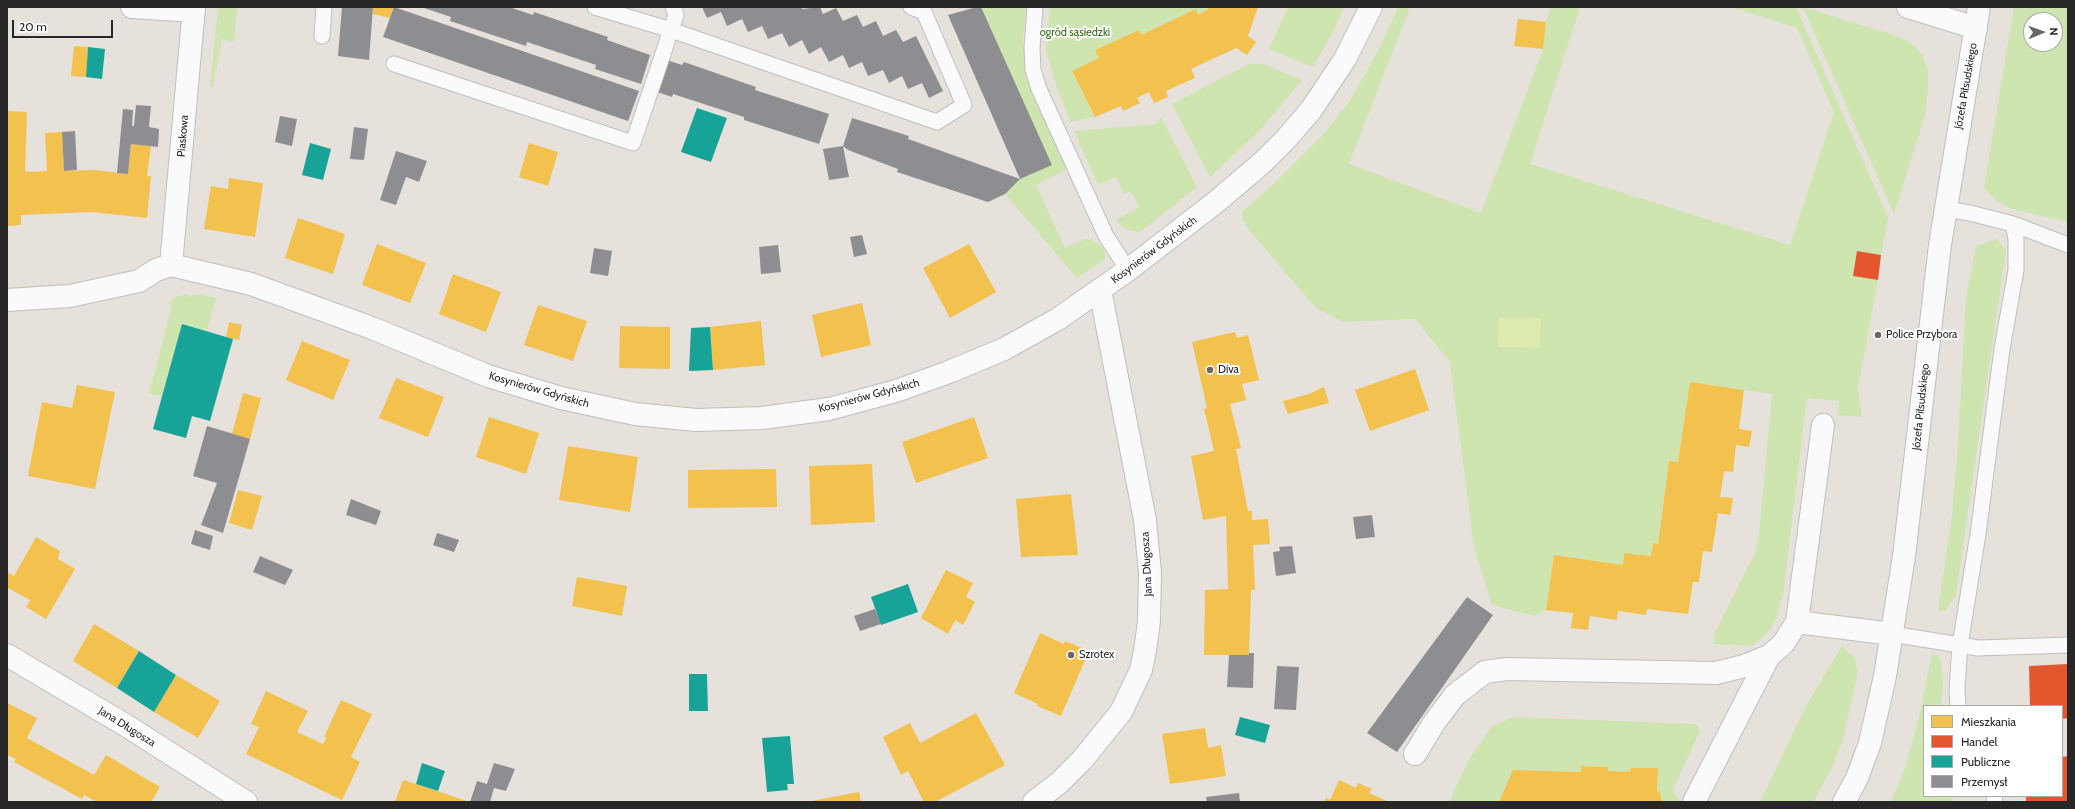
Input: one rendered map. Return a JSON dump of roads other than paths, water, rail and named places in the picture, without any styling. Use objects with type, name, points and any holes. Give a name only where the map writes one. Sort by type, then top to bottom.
[{"type":"street","points":[[132,7],[194,9]]},
{"type":"street","name":"Kosynierów Gdyńskich","points":[[171,265],[221,276],[256,286],[372,328],[488,376],[561,398],[635,414],[696,420],[762,418],[829,409],[896,391],[949,372],[1004,349],[1058,319],[1128,270],[1216,202],[1262,163],[1286,139],[1311,110],[1346,59],[1371,7]]},
{"type":"street","points":[[1908,7],[1976,28]]},
{"type":"street","name":"Józefa Piłsudskiego","points":[[1844,802],[1864,762],[1875,727],[1892,634],[1904,556],[1932,301],[1945,209],[1979,7]]},
{"type":"street","name":"Piaskowa","points":[[171,265],[194,9]]},
{"type":"street","points":[[7,300],[70,296],[139,281],[156,270],[171,265]]},
{"type":"street","name":"Jana Długosza","points":[[1034,802],[1059,783],[1082,760],[1121,712],[1140,670],[1146,651],[1150,621],[1150,573],[1145,520],[1100,290]]},
{"type":"street","points":[[1415,754],[1434,723],[1455,695],[1485,672],[1507,669],[1716,673],[1744,666],[1769,656],[1783,644],[1798,622],[1823,425]]},
{"type":"street","points":[[1798,622],[1892,634]]},
{"type":"street","name":"Jana Długosza","points":[[7,655],[127,726],[246,802]]},
{"type":"street","points":[[1694,802],[1769,656]]},
{"type":"lane","points":[[322,36],[324,7]]},
{"type":"lane","points":[[595,7],[620,11],[937,122],[964,105],[924,12],[911,7]]},
{"type":"lane","points":[[394,64],[633,143],[676,15],[673,7]]},
{"type":"lane","points":[[1035,7],[1032,48],[1033,70],[1039,89],[1106,236],[1128,270]]},
{"type":"lane","points":[[1945,209],[1970,213],[2013,224],[2068,246]]},
{"type":"lane","points":[[1958,705],[1957,689],[1960,645],[1978,534],[2002,349],[2016,270],[2016,240],[2013,224]]},
{"type":"lane","points":[[1892,634],[1960,645],[1990,648],[2068,645]]},
{"type":"place","name":"Police Przybora","points":[[1878,335]]},
{"type":"place","name":"Diva","points":[[1210,370]]},
{"type":"place","name":"Szrotex","points":[[1071,655]]},
{"type":"park label","name":"ogród sąsiedzki","points":[[1075,33]]}]
